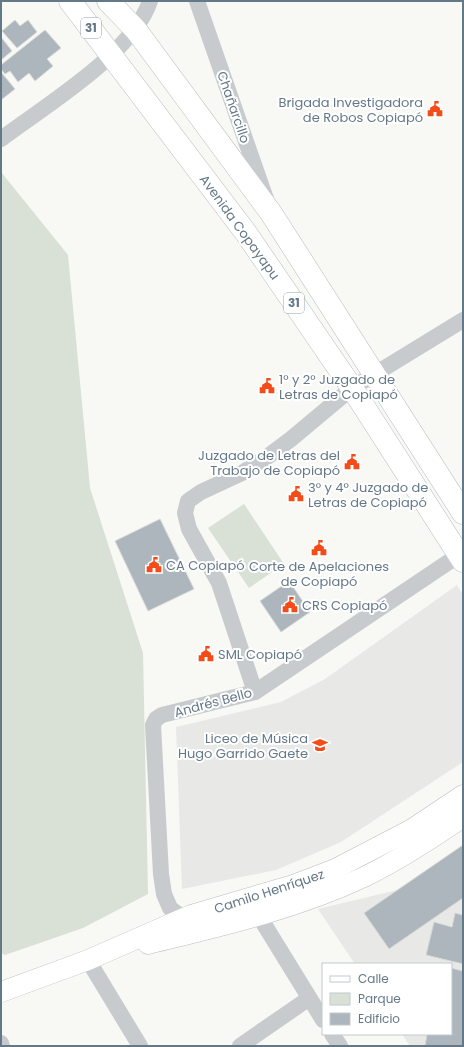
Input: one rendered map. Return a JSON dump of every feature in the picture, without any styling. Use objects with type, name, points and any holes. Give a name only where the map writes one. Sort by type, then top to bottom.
[{"type":"highway","name":"Avenida Copayapu","points":[[70,1],[246,234],[352,388],[461,558]]},
{"type":"highway","name":"31","points":[[108,1],[136,30],[271,213],[463,513]]},
{"type":"main road","name":"Camilo Henríquez","points":[[1,992],[88,960],[192,925],[263,893],[300,883],[336,869],[412,829],[463,795]]},
{"type":"main road","name":"Camilo Henríquez","points":[[192,925],[259,916],[329,892],[365,876],[424,844],[463,817]]},
{"type":"street","points":[[1,139],[112,55],[136,30],[147,12],[150,1]]},
{"type":"street","name":"Chañarcillo","points":[[197,1],[271,213]]},
{"type":"street","points":[[255,692],[219,584],[189,529],[185,513],[188,501],[201,492],[242,473],[267,457],[352,388],[463,320]]},
{"type":"street","name":"Andrés Bello","points":[[192,925],[170,908],[164,894],[161,874],[153,725],[156,719],[162,715],[255,692],[461,558]]},
{"type":"street","points":[[263,893],[259,916],[308,999],[322,1019]]},
{"type":"street","points":[[88,960],[140,1046]]},
{"type":"street","points":[[240,1046],[308,999]]},
{"type":"street","points":[[333,1035],[340,1046]]},
{"type":"shaded area","name":"Liceo de Música Hugo Garrido Gaete","points":[[457,585],[463,595],[463,762],[341,842],[276,870],[182,889],[176,727],[281,702],[325,679]]},
{"type":"shaded area","points":[[463,845],[463,1046],[410,1046],[403,1035],[452,1035],[452,963],[354,963],[318,909],[397,890]]},
{"type":"green space","points":[[1,172],[68,255],[90,488],[143,653],[148,894],[83,928],[5,955],[1,953]]},
{"type":"green space","points":[[244,504],[284,564],[249,588],[208,528]]},
{"type":"building","points":[[15,20],[20,26],[28,20],[37,32],[17,48],[2,31]]},
{"type":"building","points":[[45,30],[61,48],[47,59],[53,66],[35,81],[29,73],[18,82],[10,71],[5,74],[1,69],[1,65]]},
{"type":"building","points":[[1,37],[12,51],[1,60]]},
{"type":"building","points":[[1,72],[15,89],[1,100]]},
{"type":"building","name":"CA Copiapó","points":[[160,519],[194,589],[148,611],[115,541]]},
{"type":"building","points":[[289,581],[310,612],[281,632],[260,601]]},
{"type":"building","points":[[463,845],[463,898],[389,949],[364,913]]},
{"type":"building","points":[[455,913],[463,915],[463,964],[426,955],[434,922],[452,927]]},
{"type":"building","points":[[452,968],[463,971],[463,1046],[425,1046],[427,1035],[452,1035]]},
{"type":"place","name":"Brigada Investigadora de Robos Copiapó","points":[[435,109]]},
{"type":"place","name":"1° y 2° Juzgado de Letras de Copiapó","points":[[267,386]]},
{"type":"place","name":"Juzgado de Letras del Trabajo de Copiapó","points":[[352,462]]},
{"type":"place","name":"3° y 4° Juzgado de Letras de Copiapó","points":[[296,494]]},
{"type":"place","name":"Corte de Apelaciones de Copiapó","points":[[319,548]]},
{"type":"place","name":"CA Copiapó","points":[[154,565]]},
{"type":"place","name":"CRS Copiapó","points":[[290,605]]},
{"type":"place","name":"SML Copiapó","points":[[206,654]]},
{"type":"place","name":"Liceo de Música Hugo Garrido Gaete","points":[[320,745]]}]
